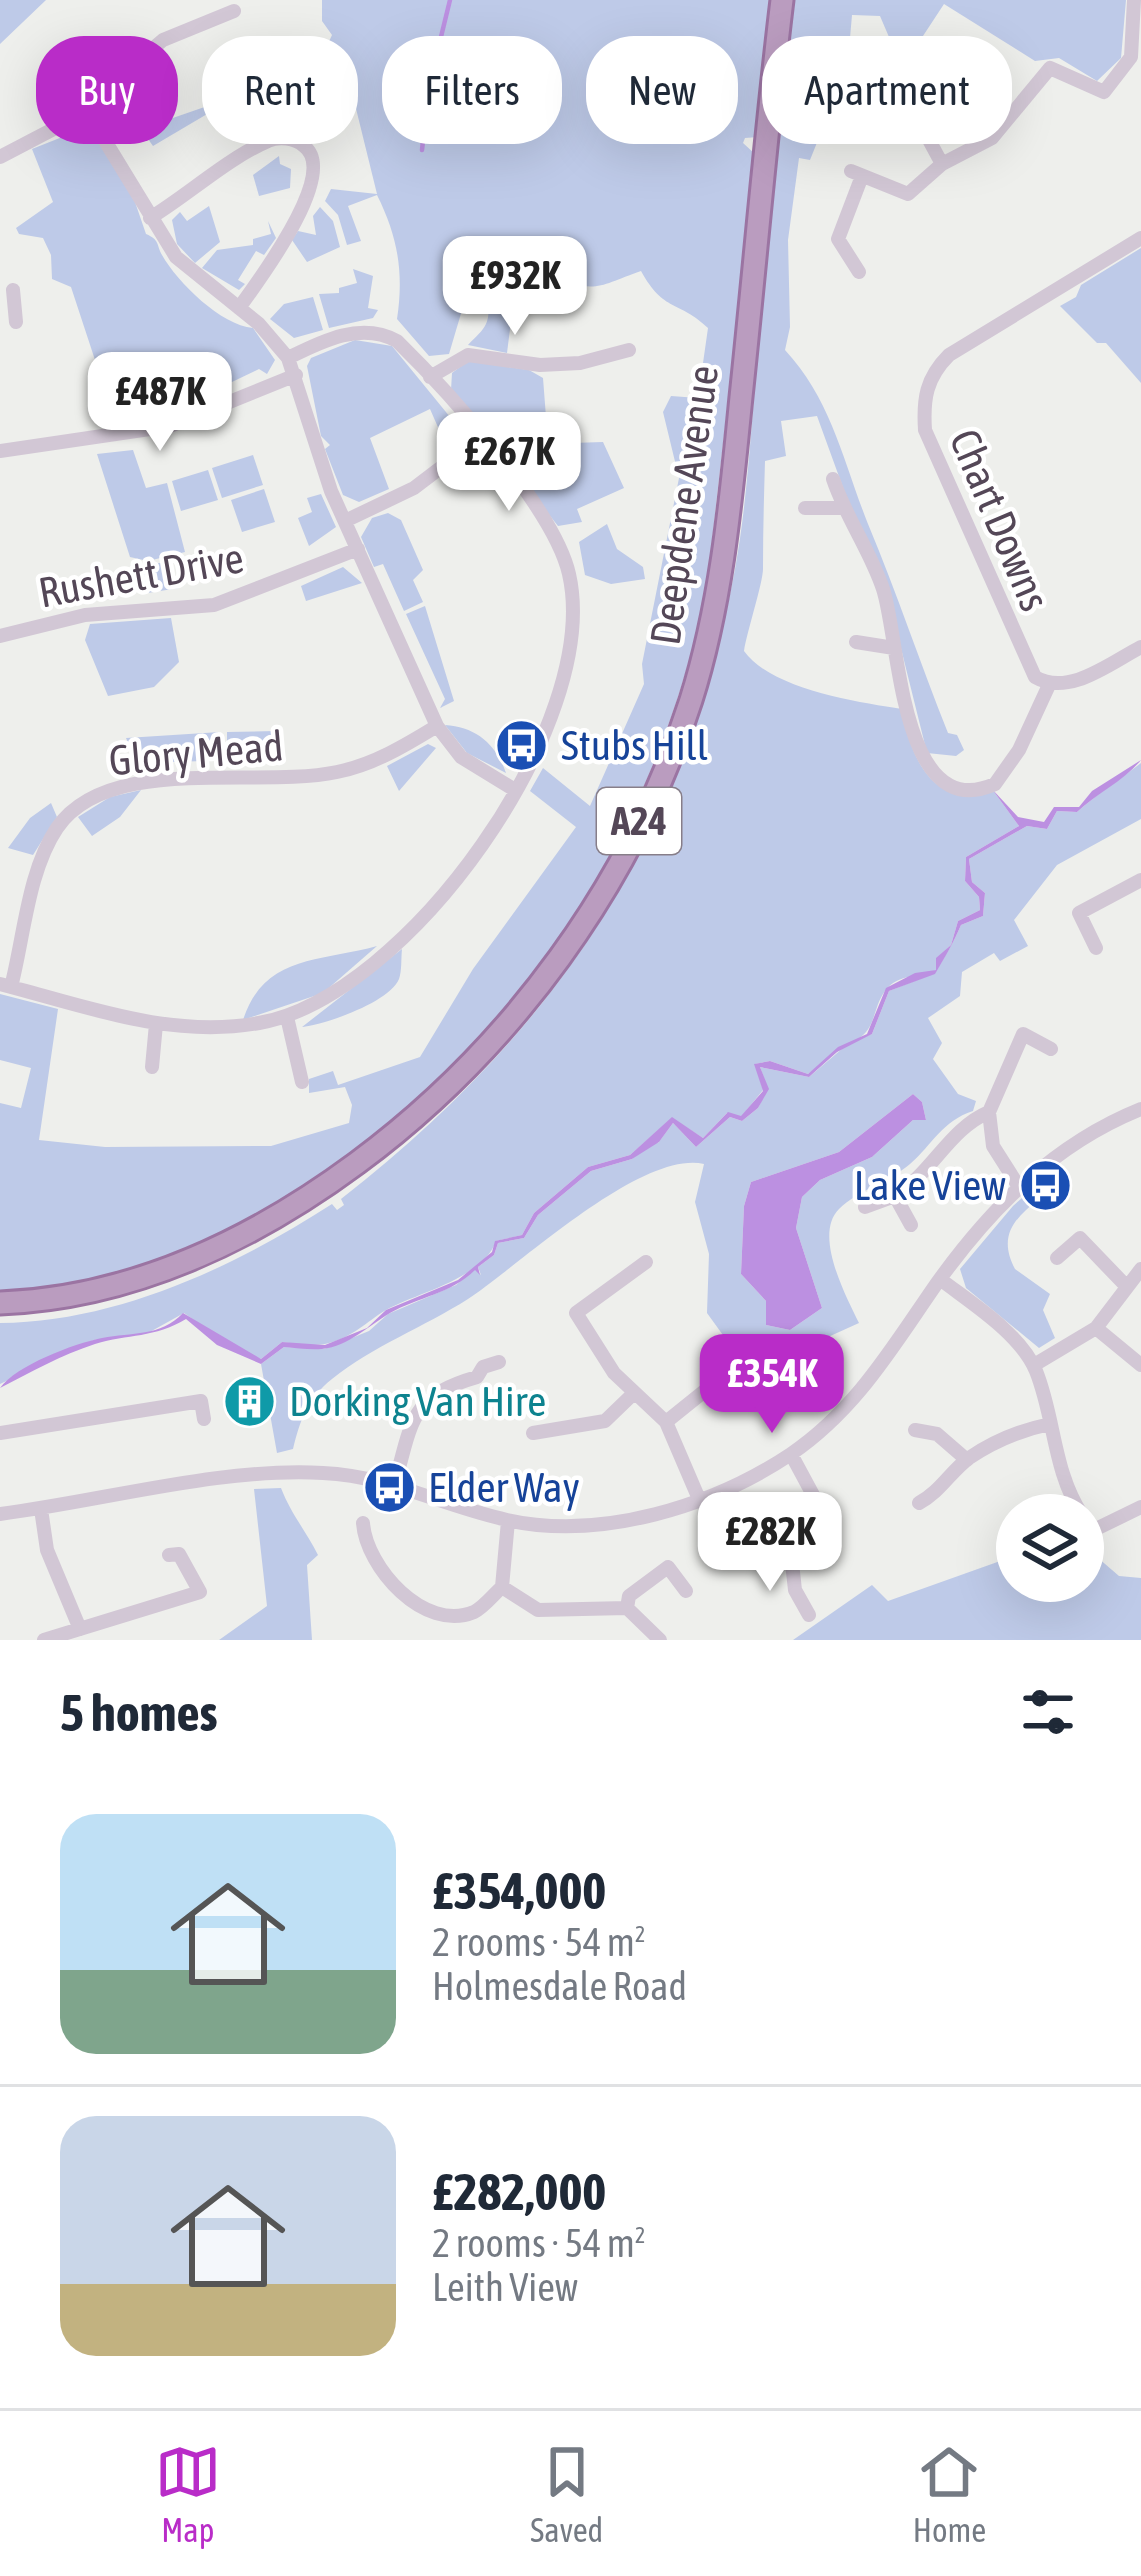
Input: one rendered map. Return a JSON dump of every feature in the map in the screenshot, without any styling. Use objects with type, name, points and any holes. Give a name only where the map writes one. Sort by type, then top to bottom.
[{"type":"highway","name":"Deepdene Avenue","points":[[0,1303],[70,1297],[134,1281],[227,1244],[326,1186],[483,1055],[547,978],[597,901],[690,703],[709,633],[738,431],[782,0]]},
{"type":"street","points":[[859,272],[838,239],[857,173],[908,194],[942,164],[992,138],[1050,68],[1104,92],[1131,57],[1134,0]]},
{"type":"street","points":[[178,36],[235,11]]},
{"type":"street","points":[[0,157],[36,136]]},
{"type":"street","points":[[150,218],[265,142],[300,142],[315,161],[316,176],[239,308]]},
{"type":"street","points":[[106,144],[176,257],[239,308],[288,358],[313,444],[437,726],[461,757],[514,790]]},
{"type":"street","points":[[931,144],[942,164]]},
{"type":"street","name":"Chart Downs","points":[[1048,685],[1024,659],[925,430],[926,387],[950,355],[1141,238]]},
{"type":"street","points":[[9,313],[13,290]]},
{"type":"street","points":[[6,986],[156,1024],[207,1029],[287,1017],[351,983],[414,925],[471,860],[514,790],[563,690],[573,655],[575,604],[568,568],[548,524],[481,437],[397,341],[381,333],[332,338],[288,358]]},
{"type":"street","points":[[430,377],[468,355],[540,365],[580,363],[629,350]]},
{"type":"street","points":[[0,451],[170,426],[296,375]]},
{"type":"street","points":[[345,521],[414,488],[481,437]]},
{"type":"street","points":[[833,479],[842,508],[883,587],[920,757],[942,780],[964,788],[985,788],[1001,779],[1048,685],[1068,684],[1141,647]]},
{"type":"street","points":[[805,508],[842,508]]},
{"type":"street","name":"Rushett Drive","points":[[0,636],[85,615],[214,605],[358,549]]},
{"type":"street","points":[[856,642],[894,648]]},
{"type":"street","name":"Glory Mead","points":[[6,986],[46,849],[56,830],[85,800],[130,783],[337,772],[382,757],[437,726]]},
{"type":"street","points":[[1096,948],[1079,913],[1138,888]]},
{"type":"street","points":[[287,1017],[302,1082]]},
{"type":"street","points":[[152,1067],[156,1024]]},
{"type":"street","points":[[1019,1187],[993,1146],[989,1112],[1023,1034],[1052,1049]]},
{"type":"street","points":[[0,1514],[281,1473],[395,1483],[508,1521],[594,1526],[699,1499],[791,1454],[862,1392],[940,1280],[1019,1187],[1059,1153],[1141,1109]]},
{"type":"street","points":[[865,1207],[896,1196],[933,1164],[964,1122],[989,1112]]},
{"type":"street","points":[[896,1196],[911,1225]]},
{"type":"street","points":[[1057,1258],[1080,1238],[1127,1287]]},
{"type":"street","points":[[646,1262],[629,1269],[576,1313],[633,1394],[666,1422],[699,1499]]},
{"type":"street","points":[[1034,1365],[1096,1328],[1141,1269]]},
{"type":"street","points":[[940,1280],[994,1322],[1034,1365],[1060,1469],[1072,1494]]},
{"type":"street","points":[[1096,1328],[1141,1365]]},
{"type":"street","points":[[666,1422],[706,1389],[727,1350]]},
{"type":"street","points":[[395,1483],[410,1428],[423,1404],[440,1388],[477,1377],[483,1367],[499,1362]]},
{"type":"street","points":[[533,1433],[605,1421],[633,1394]]},
{"type":"street","points":[[0,1432],[201,1401],[204,1419]]},
{"type":"street","points":[[919,1503],[942,1488],[967,1460],[1020,1430],[1049,1424]]},
{"type":"street","points":[[915,1430],[937,1434],[967,1460]]},
{"type":"street","points":[[791,1454],[826,1519],[791,1554]]},
{"type":"street","points":[[1104,1531],[1141,1507]]},
{"type":"street","points":[[41,1509],[47,1550],[80,1629]]},
{"type":"street","points":[[743,1520],[766,1547],[791,1554]]},
{"type":"street","points":[[364,1523],[372,1561],[419,1606],[454,1616],[477,1611],[502,1587],[508,1521]]},
{"type":"street","points":[[44,1640],[200,1592],[179,1554],[169,1555]]},
{"type":"street","points":[[791,1554],[795,1590],[809,1615]]},
{"type":"street","points":[[627,1608],[629,1596],[668,1567],[686,1591]]},
{"type":"street","points":[[502,1587],[538,1610],[627,1608],[659,1640]]},
{"type":"shaded area","points":[[0,0],[46,0],[0,44]]},
{"type":"shaded area","points":[[322,0],[770,0],[767,36],[762,36],[758,137],[745,138],[743,143],[755,154],[710,555],[697,631],[674,708],[611,854],[525,985],[418,1101],[318,1181],[277,1208],[189,1252],[97,1282],[0,1294],[0,1103],[21,1108],[31,1068],[0,1060],[0,994],[58,1009],[39,1140],[105,1147],[271,1146],[349,1123],[352,1105],[345,1087],[309,1093],[309,1079],[333,1071],[338,1085],[420,1057],[473,969],[576,827],[530,791],[543,768],[590,806],[644,684],[642,664],[679,478],[663,412],[671,396],[698,398],[708,328],[657,294],[641,271],[603,285],[584,286],[551,266],[501,294],[512,313],[507,353],[468,345],[485,326],[489,309],[488,300],[465,300],[449,354],[429,356],[397,319],[398,255],[377,195],[348,206],[361,241],[347,245],[338,215],[325,201],[331,189],[377,194],[358,117],[358,36],[331,36],[322,21]]},
{"type":"shaded area","points":[[793,0],[1126,0],[1121,58],[1097,81],[1059,58],[1035,61],[1012,47],[1012,36],[995,36],[944,4],[923,36],[889,36],[880,16],[852,15],[850,36],[789,36]]},
{"type":"shaded area","points":[[202,108],[202,117],[178,131],[178,116]]},
{"type":"shaded area","points":[[45,144],[101,144],[135,202],[146,234],[156,240],[169,266],[202,301],[228,319],[253,328],[275,360],[267,374],[259,369],[211,392],[211,403],[198,409],[186,374],[142,388],[143,402],[133,403],[115,353],[110,362],[96,363],[71,287],[52,279],[51,255],[43,238],[19,234],[16,228],[53,202],[32,149]]},
{"type":"shaded area","points":[[779,144],[816,144],[810,160],[799,158],[788,240],[790,327],[785,350],[814,390],[835,432],[948,733],[957,735],[964,750],[956,756],[927,753],[884,580],[853,515],[817,416],[781,421],[786,456],[765,461],[763,574],[744,651],[757,664],[794,684],[902,709],[911,745],[928,775],[954,793],[992,789],[1019,826],[966,857],[965,881],[979,897],[980,910],[958,921],[951,945],[937,958],[936,970],[890,985],[868,1029],[857,1040],[872,1034],[889,991],[935,973],[952,944],[961,925],[983,916],[985,893],[972,882],[969,859],[1027,826],[1047,829],[1057,811],[1077,812],[1141,763],[1141,819],[1057,865],[1014,920],[1028,946],[1000,961],[994,953],[962,972],[960,996],[928,1018],[942,1043],[933,1059],[958,1094],[976,1101],[973,1111],[946,1127],[910,1164],[847,1202],[832,1220],[829,1234],[834,1266],[859,1323],[828,1337],[830,1346],[819,1350],[821,1360],[812,1363],[816,1378],[791,1363],[749,1358],[733,1349],[707,1313],[709,1254],[695,1202],[704,1164],[678,1164],[615,1192],[468,1299],[348,1367],[311,1402],[293,1449],[277,1453],[261,1364],[284,1347],[324,1349],[342,1342],[369,1331],[388,1314],[456,1285],[475,1269],[481,1275],[478,1267],[494,1255],[498,1243],[524,1238],[538,1215],[591,1171],[632,1159],[654,1140],[658,1143],[673,1123],[696,1147],[730,1117],[742,1121],[758,1108],[768,1089],[760,1067],[809,1077],[850,1042],[808,1074],[770,1061],[755,1064],[763,1090],[741,1117],[727,1113],[703,1138],[672,1118],[630,1155],[588,1167],[534,1213],[522,1235],[496,1241],[489,1254],[463,1275],[386,1310],[338,1340],[318,1345],[282,1342],[261,1359],[231,1346],[184,1313],[148,1333],[94,1340],[0,1384],[0,1323],[88,1313],[132,1301],[216,1269],[332,1204],[337,1210],[344,1205],[341,1199],[486,1068],[547,997],[600,923],[645,843],[682,758],[712,667],[735,569]],"holes":[[[913,1094],[922,1102],[926,1120],[913,1120],[872,1157],[820,1180],[802,1197],[796,1228],[822,1308],[790,1330],[766,1325],[766,1301],[741,1274],[744,1206],[751,1182],[839,1152]]]},
{"type":"shaded area","points":[[279,156],[280,164],[291,169],[290,188],[259,196],[253,175]]},
{"type":"shaded area","points":[[209,206],[220,242],[195,263],[177,244],[172,220],[180,212],[187,221]]},
{"type":"shaded area","points":[[320,207],[333,221],[340,247],[307,262],[292,240],[298,231],[316,235],[313,216]]},
{"type":"shaded area","points":[[268,221],[276,238],[264,255],[256,251],[238,280],[245,284],[239,290],[202,268],[217,250],[253,245],[253,239],[271,234]]},
{"type":"shaded area","points":[[1141,248],[1141,383],[1106,343],[1097,343],[1060,306],[1076,297],[1081,285]]},
{"type":"shaded area","points":[[353,269],[373,276],[368,308],[378,310],[373,318],[329,328],[319,294],[339,293],[339,288],[357,283]]},
{"type":"shaded area","points":[[313,297],[323,330],[294,338],[270,319],[284,304]]},
{"type":"shaded area","points":[[355,340],[392,346],[459,428],[448,450],[430,409],[370,438],[389,489],[359,502],[343,495],[325,449],[330,445],[321,436],[307,366],[311,358]]},
{"type":"shaded area","points":[[468,361],[529,370],[543,378],[547,430],[572,443],[603,442],[624,488],[577,509],[582,522],[558,526],[451,390],[452,373]]},
{"type":"shaded area","points":[[133,450],[146,488],[167,483],[185,552],[148,561],[130,557],[97,454]]},
{"type":"shaded area","points":[[253,455],[263,485],[222,498],[212,468]]},
{"type":"shaded area","points":[[208,470],[218,500],[181,511],[172,481]]},
{"type":"shaded area","points":[[264,489],[275,522],[242,532],[231,500]]},
{"type":"shaded area","points":[[321,494],[336,527],[309,546],[298,518],[312,512],[307,498]]},
{"type":"shaded area","points":[[388,513],[401,520],[423,570],[413,580],[423,602],[404,611],[383,564],[374,567],[361,537],[372,518]]},
{"type":"shaded area","points":[[607,524],[617,549],[643,567],[645,579],[611,584],[585,575],[579,542]]},
{"type":"shaded area","points":[[169,562],[179,588],[141,594],[133,566]]},
{"type":"shaded area","points":[[343,567],[362,583],[306,601],[301,586]]},
{"type":"shaded area","points":[[425,606],[454,701],[440,708],[445,699],[406,614]]},
{"type":"shaded area","points":[[171,618],[179,662],[154,687],[108,696],[85,640],[90,624]]},
{"type":"shaded area","points":[[445,725],[483,739],[506,773],[467,753]]},
{"type":"shaded area","points":[[276,731],[274,758],[256,759],[227,743],[227,732]]},
{"type":"shaded area","points":[[220,732],[219,746],[205,761],[137,763],[126,738]]},
{"type":"shaded area","points":[[428,744],[436,748],[399,791],[387,766]]},
{"type":"shaded area","points":[[1141,760],[1077,812],[1057,811],[1047,829],[1027,826],[969,859],[972,882],[985,893],[983,916],[961,925],[952,944],[935,974],[889,991],[872,1034],[837,1052],[809,1077],[760,1067],[769,1089],[758,1108],[742,1121],[730,1117],[696,1147],[673,1123],[659,1142],[632,1159],[591,1171],[538,1215],[524,1238],[498,1243],[494,1255],[478,1267],[480,1275],[475,1270],[456,1285],[390,1313],[358,1335],[341,1344],[322,1349],[284,1347],[261,1364],[217,1345],[186,1319],[163,1330],[82,1348],[0,1388],[19,1371],[61,1350],[155,1330],[183,1313],[261,1359],[282,1342],[325,1345],[367,1328],[386,1310],[458,1280],[492,1252],[495,1241],[522,1235],[534,1213],[588,1167],[630,1155],[672,1117],[703,1138],[728,1112],[741,1116],[763,1091],[754,1064],[770,1061],[808,1074],[838,1047],[867,1034],[886,988],[915,973],[936,970],[936,958],[951,945],[958,921],[980,910],[979,897],[965,881],[966,857],[1019,826],[992,789],[1018,817],[1044,822],[1054,807],[1079,807],[1092,791]]},
{"type":"shaded area","points":[[141,790],[120,817],[92,836],[78,817],[110,797]]},
{"type":"shaded area","points":[[51,803],[57,817],[33,855],[8,848],[30,818]]},
{"type":"shaded area","points":[[377,946],[323,993],[243,1020],[252,999],[279,972]]},
{"type":"shaded area","points":[[402,949],[399,979],[383,996],[340,1017],[302,1027]]},
{"type":"shaded area","points":[[913,1094],[922,1102],[926,1120],[913,1120],[872,1157],[820,1180],[802,1197],[796,1228],[822,1308],[790,1330],[766,1325],[766,1301],[741,1274],[744,1206],[751,1182],[839,1152]]},
{"type":"shaded area","points":[[1054,1170],[1061,1179],[1019,1217],[1008,1239],[1015,1269],[1050,1294],[1043,1310],[1055,1338],[1039,1348],[966,1288],[960,1269],[1013,1206]]},
{"type":"shaded area","points":[[281,1488],[318,1555],[307,1565],[312,1640],[219,1640],[267,1606],[254,1489]]},
{"type":"shaded area","points":[[996,1562],[996,1602],[1104,1602],[1104,1563],[1119,1576],[1141,1578],[1141,1640],[793,1640],[872,1585],[888,1601]]},
{"type":"waterway","points":[[422,150],[429,86],[450,0]]},
{"type":"place","name":"Stubs Hill","points":[[522,745]]},
{"type":"place","name":"Lake View","points":[[1045,1185]]},
{"type":"place","name":"Dorking Van Hire","points":[[250,1401]]},
{"type":"place","name":"Elder Way","points":[[389,1487]]}]
